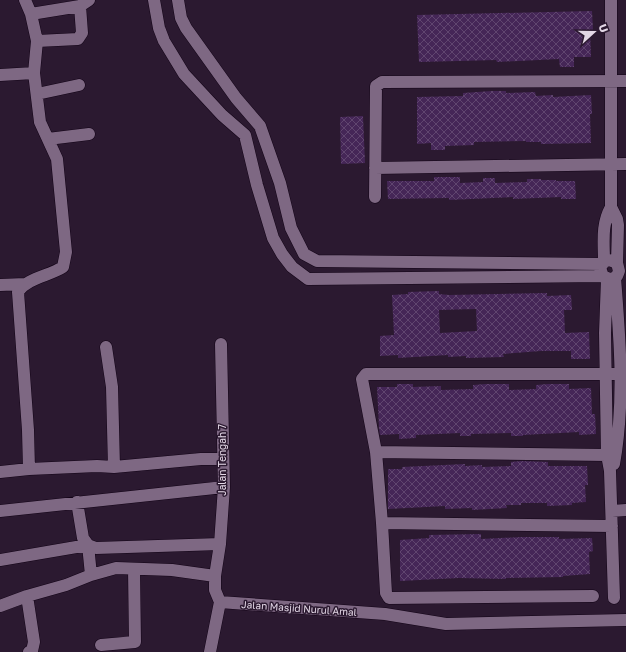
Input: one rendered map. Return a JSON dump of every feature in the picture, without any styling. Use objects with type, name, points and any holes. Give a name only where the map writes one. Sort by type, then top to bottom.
[{"type":"street","points":[[0,285],[25,284],[55,272],[63,267],[66,252],[57,159],[40,122],[34,73],[37,41],[31,14],[25,0]]},
{"type":"street","points":[[154,0],[159,28],[164,41],[184,74],[222,115],[245,135],[257,185],[274,238],[282,254],[292,267],[308,279],[613,270]]},
{"type":"street","points":[[178,0],[181,18],[186,28],[236,98],[260,126],[280,183],[291,228],[304,254],[317,261],[613,270]]},
{"type":"street","points":[[611,0],[611,207],[617,219],[618,225],[605,374],[611,455],[614,464],[610,471],[614,598]]},
{"type":"street","points":[[31,14],[84,3],[82,33],[78,39],[37,41]]},
{"type":"street","points":[[0,75],[34,73]]},
{"type":"street","points":[[375,197],[376,86],[382,82],[626,81]]},
{"type":"street","points":[[37,94],[79,85]]},
{"type":"street","points":[[245,135],[260,126]]},
{"type":"street","points":[[48,139],[89,134]]},
{"type":"street","points":[[375,168],[626,164]]},
{"type":"street","points":[[611,455],[623,417],[623,374],[613,270]]},
{"type":"street","points":[[25,284],[18,292],[28,430],[29,469]]},
{"type":"street","name":"Jalan Tengah 7","points":[[215,576],[220,544],[224,487],[221,344]]},
{"type":"street","points":[[106,347],[112,387],[114,467]]},
{"type":"street","points":[[593,596],[389,598],[386,593],[376,452],[362,379],[366,374],[623,374]]},
{"type":"street","points":[[376,452],[611,455]]},
{"type":"street","points":[[0,472],[29,469],[97,466],[114,467],[195,459],[223,459]]},
{"type":"street","points":[[0,511],[224,487]]},
{"type":"street","points":[[78,502],[83,538],[88,545],[91,575]]},
{"type":"street","points":[[612,511],[626,510]]},
{"type":"street","points":[[382,523],[612,526]]},
{"type":"street","points":[[0,560],[88,545],[96,548],[220,544]]},
{"type":"street","points":[[0,606],[116,568],[172,570],[215,576],[215,590],[220,602],[210,652]]},
{"type":"street","points":[[101,645],[135,642],[134,569]]},
{"type":"street","points":[[27,596],[34,642],[32,651],[29,652]]},
{"type":"street","name":"Jalan Masjid Nurul Amal","points":[[220,602],[385,614],[446,624],[626,620]]},
{"type":"building","points":[[592,11],[593,30],[590,30],[591,57],[574,57],[574,67],[560,67],[559,59],[497,62],[496,60],[419,62],[417,15]]},
{"type":"building","points":[[506,91],[506,93],[535,92],[536,96],[553,95],[553,97],[591,95],[591,143],[541,144],[541,142],[526,141],[474,142],[474,145],[445,146],[445,150],[431,150],[431,143],[417,144],[417,97],[463,96],[463,93]]},
{"type":"building","points":[[363,116],[365,163],[341,164],[340,117]]},
{"type":"building","points":[[434,177],[460,177],[460,183],[483,182],[483,178],[495,178],[495,183],[527,182],[527,179],[575,181],[576,199],[561,199],[561,197],[513,199],[513,197],[449,200],[449,198],[388,199],[387,181],[434,181]]},
{"type":"building","points":[[439,291],[439,294],[449,295],[547,293],[547,296],[571,295],[572,310],[564,310],[565,333],[589,332],[590,359],[571,359],[571,351],[541,351],[503,354],[504,357],[466,358],[466,356],[448,357],[448,355],[398,358],[398,355],[380,356],[380,336],[394,335],[392,295],[408,294],[408,292]],"holes":[[[476,309],[477,331],[440,333],[439,310]]]},
{"type":"building","points":[[397,384],[413,384],[413,387],[441,386],[441,390],[473,389],[473,385],[486,384],[509,384],[509,390],[536,389],[536,385],[548,384],[569,384],[569,389],[591,388],[592,414],[595,414],[596,434],[579,435],[579,432],[511,436],[511,433],[471,434],[471,436],[460,436],[460,433],[416,435],[416,438],[399,439],[399,434],[380,435],[377,387],[397,387]]},
{"type":"building","points":[[511,462],[548,462],[548,466],[587,466],[588,485],[585,485],[586,502],[572,503],[572,505],[547,506],[547,503],[521,503],[521,505],[506,505],[507,508],[472,510],[472,508],[445,509],[445,506],[388,509],[388,469],[465,464],[465,466],[482,465],[482,467],[511,466]]},
{"type":"building","points":[[481,534],[481,539],[521,537],[559,537],[559,539],[592,538],[593,551],[589,552],[590,574],[563,577],[506,579],[459,578],[400,581],[400,540],[429,538],[429,535]]}]
